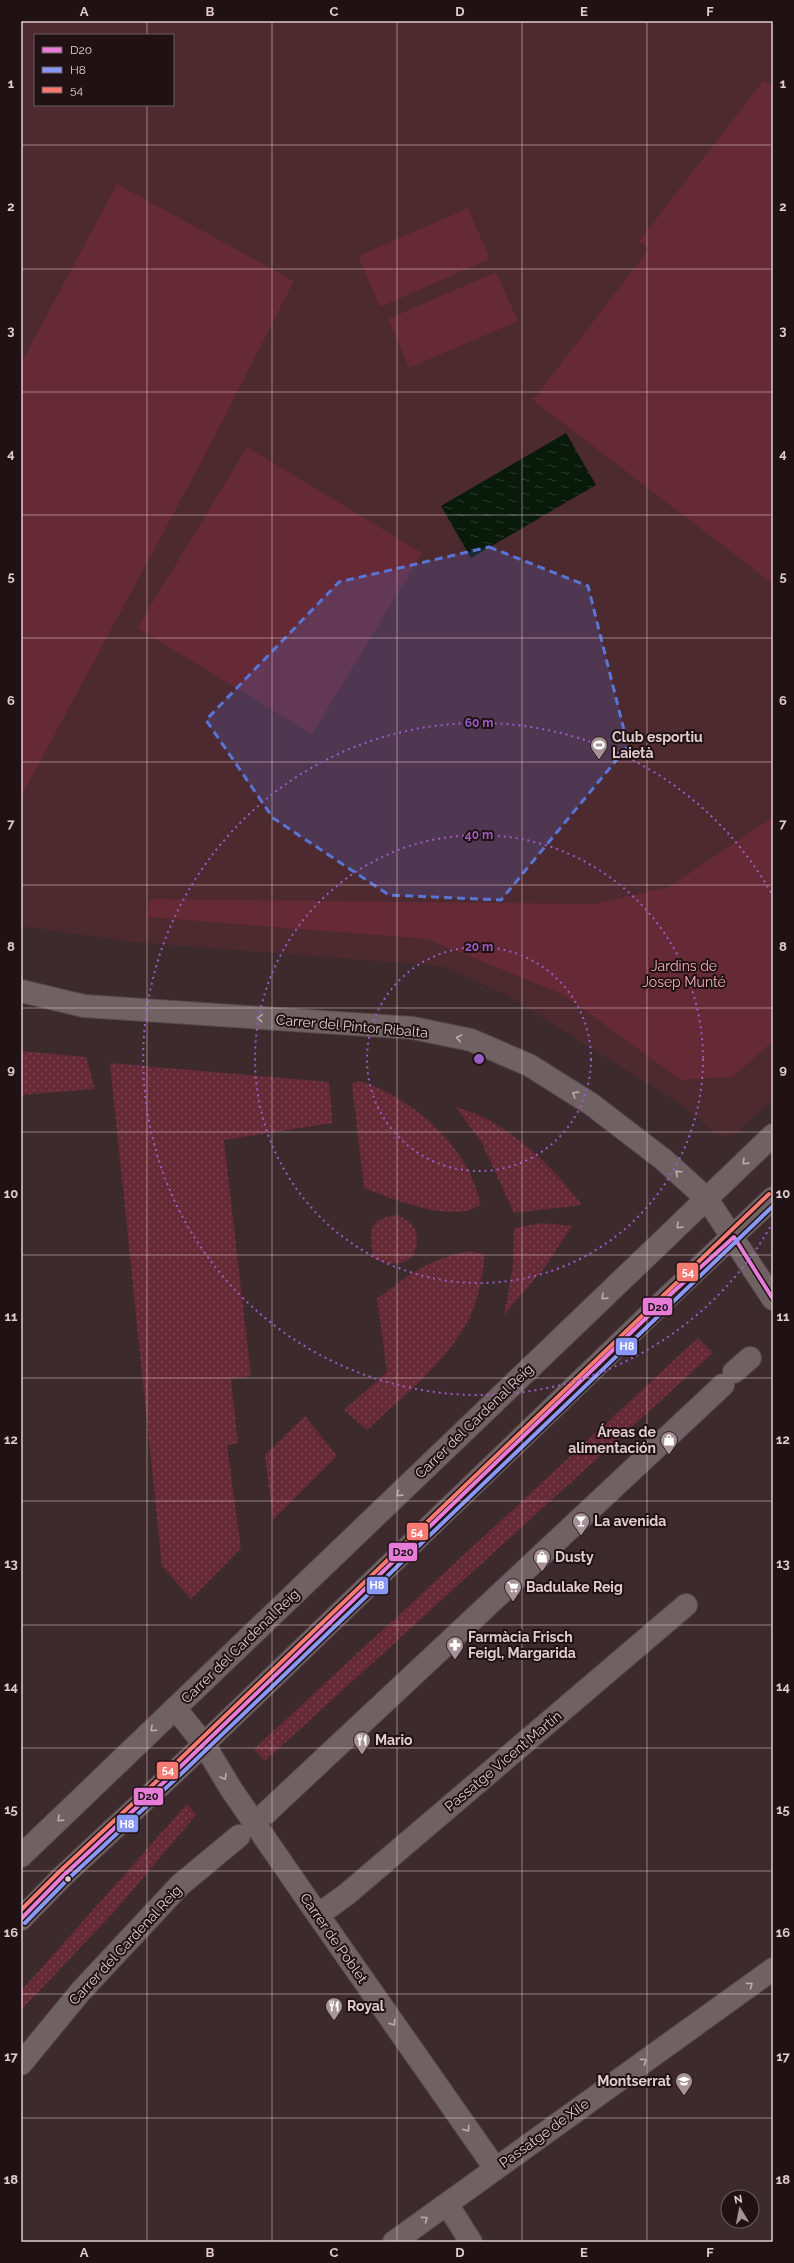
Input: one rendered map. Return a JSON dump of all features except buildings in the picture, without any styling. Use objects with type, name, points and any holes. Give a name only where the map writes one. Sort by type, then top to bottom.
[{"type":"street","name":"Carrer del Pintor Ribalta","points":[[21,991],[84,1006],[413,1028],[471,1040],[529,1065],[591,1104],[664,1160],[707,1199],[734,1237],[773,1299]]},
{"type":"street","name":"Carrer del Cardenal Reig","points":[[21,1856],[773,1135]]},
{"type":"street","points":[[21,1919],[63,1876],[204,1744],[672,1293],[734,1237],[773,1198]]},
{"type":"street","points":[[266,1813],[736,1372]]},
{"type":"street","name":"Passatge Vicent Martín","points":[[318,1915],[346,1894],[686,1605]]},
{"type":"street","name":"Carrer del Cardenal Reig","points":[[175,1708],[204,1744]]},
{"type":"street","name":"Carrer de Poblet","points":[[204,1744],[232,1789],[318,1915],[495,2168]]},
{"type":"street","name":"Carrer del Cardenal Reig","points":[[21,2064],[81,1991],[180,1886],[239,1836]]},
{"type":"street","name":"Passatge de Xile","points":[[394,2242],[773,1969]]},
{"type":"street","points":[[447,2204],[471,2242]]},
{"type":"highlighted area","points":[[489,547],[588,586],[628,746],[501,900],[389,895],[273,818],[206,720],[339,582]]},
{"type":"shaded area","points":[[21,21],[773,21],[773,1099],[737,1133],[729,1137],[716,1135],[689,1110],[507,995],[441,966],[132,942],[21,926]]},
{"type":"green space","points":[[764,80],[773,87],[773,584],[533,400],[649,249],[639,241]]},
{"type":"green space","points":[[117,184],[294,281],[204,457],[21,797],[21,363]]},
{"type":"green space","points":[[468,208],[490,259],[380,307],[358,256]]},
{"type":"green space","points":[[496,272],[518,321],[409,368],[388,319]]},
{"type":"green space","points":[[247,447],[422,553],[312,734],[137,628]]},
{"type":"green space","name":"Jardins de Josep Munté","points":[[773,817],[773,1041],[733,1077],[681,1080],[562,994],[427,939],[147,917],[150,899],[594,904],[669,887]]},
{"type":"green space","points":[[21,1051],[86,1057],[95,1089],[21,1095]]},
{"type":"green space","points":[[110,1063],[329,1082],[333,1123],[224,1140],[251,1376],[231,1379],[238,1443],[227,1446],[241,1548],[191,1599],[162,1566]]},
{"type":"green space","points":[[358,1081],[374,1086],[406,1103],[421,1114],[448,1140],[468,1169],[481,1204],[467,1211],[441,1211],[415,1206],[364,1188],[352,1084]]},
{"type":"green space","points":[[455,1106],[478,1115],[518,1139],[552,1170],[582,1205],[514,1213],[482,1143]]},
{"type":"green space","points":[[398,1215],[411,1224],[416,1232],[416,1249],[413,1256],[402,1263],[395,1264],[373,1258],[371,1240],[372,1228],[380,1219]]},
{"type":"green space","points":[[542,1223],[572,1226],[545,1267],[504,1315],[513,1266],[514,1228]]},
{"type":"green space","points":[[470,1251],[485,1255],[476,1303],[469,1320],[454,1343],[431,1370],[367,1430],[344,1410],[387,1372],[377,1299],[399,1282],[431,1263],[456,1254]]},
{"type":"green space","points":[[698,1338],[713,1353],[265,1761],[254,1749]]},
{"type":"green space","points":[[305,1416],[337,1456],[273,1520],[265,1455]]},
{"type":"green space","points":[[187,1804],[196,1815],[115,1911],[21,2010],[21,1991]]},
{"type":"water","points":[[566,433],[596,485],[471,558],[441,506]]},
{"type":"transit line","name":"54","points":[[21,1910],[769,1194]]},
{"type":"transit line","name":"H8","points":[[25,1923],[67,1880],[182,1773],[773,1206]]},
{"type":"transit line","name":"D20","points":[[21,1919],[63,1876],[178,1769],[672,1293],[734,1237],[773,1299]]},
{"type":"place","name":"Club esportiu Laietà","points":[[599,760]]},
{"type":"place","name":"Áreas de alimentación","points":[[669,1455]]},
{"type":"place","name":"La avenida","points":[[581,1536]]},
{"type":"place","name":"Dusty","points":[[542,1572]]},
{"type":"place","name":"Badulake Reig","points":[[513,1602]]},
{"type":"place","name":"Farmàcia Frisch Feigl, Margarida","points":[[455,1660]]},
{"type":"place","name":"Mario","points":[[362,1755]]},
{"type":"place","name":"Royal","points":[[334,2021]]},
{"type":"place","name":"Montserrat","points":[[684,2096]]}]
